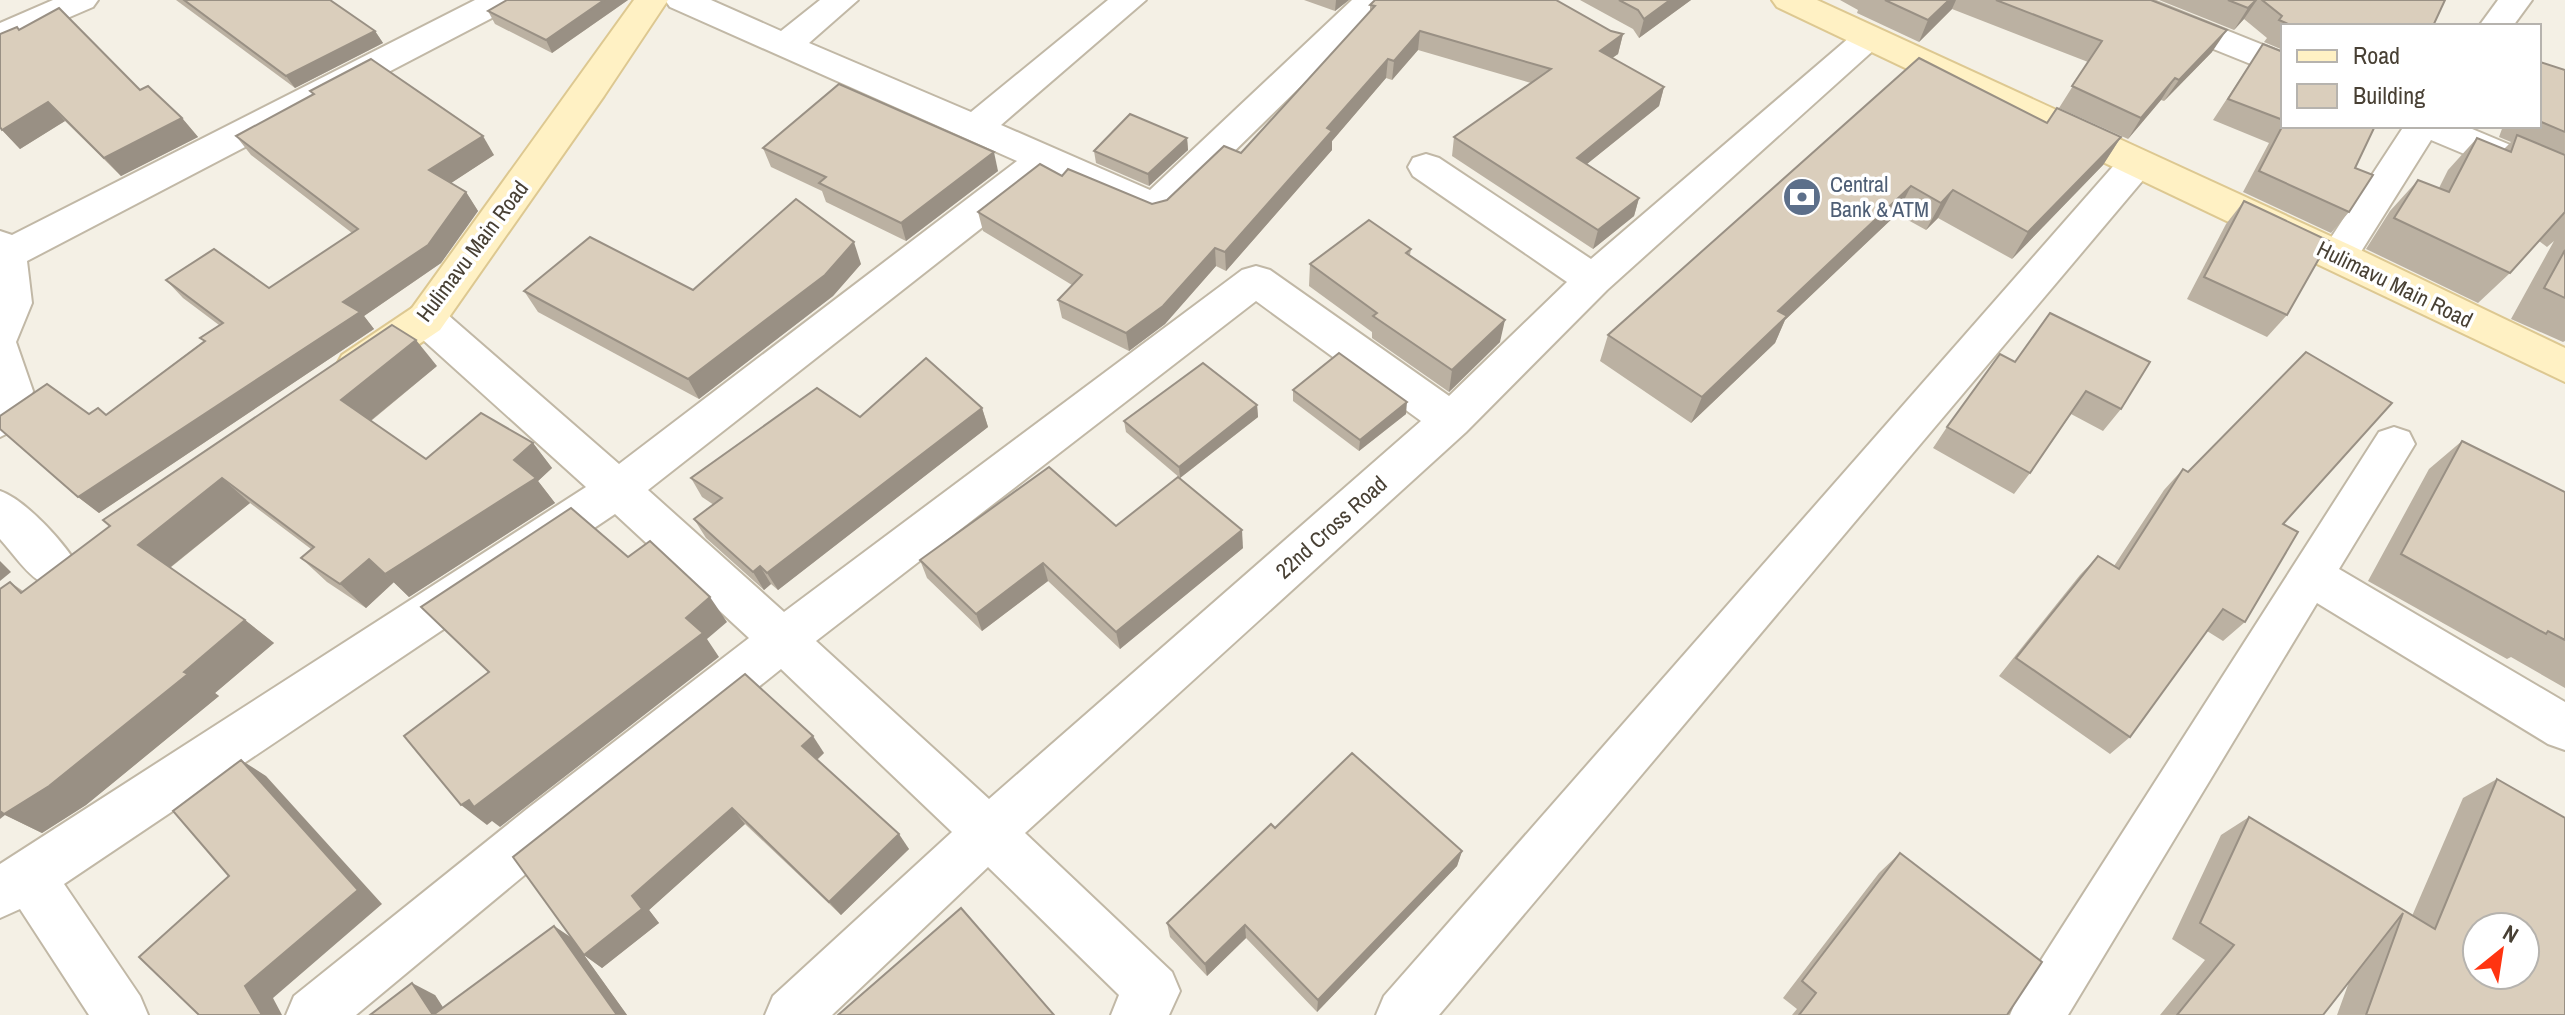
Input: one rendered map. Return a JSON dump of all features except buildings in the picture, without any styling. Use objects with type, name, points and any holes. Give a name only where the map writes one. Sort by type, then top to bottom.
[{"type":"street","points":[[0,36],[81,0]]},
{"type":"street","points":[[0,335],[12,303],[3,249],[501,0]]},
{"type":"street","name":"Hulimavu Main Road","points":[[321,390],[426,319],[592,88],[651,0]]},
{"type":"street","points":[[682,0],[1155,207],[1372,0]]},
{"type":"street","points":[[785,45],[841,0]]},
{"type":"street","points":[[975,128],[1129,0]]},
{"type":"street","name":"Hulimavu Main Road","points":[[1789,0],[2338,256],[2565,366]]},
{"type":"street","points":[[2121,0],[2281,65]]},
{"type":"street","points":[[2497,24],[2515,0]]},
{"type":"street","name":"22nd Cross Road","points":[[792,1015],[989,832],[1451,420],[1593,280],[1869,39]]},
{"type":"street","points":[[2338,256],[2421,128]]},
{"type":"street","points":[[2437,128],[2565,183]]},
{"type":"street","points":[[121,1015],[14,884],[619,488],[1045,159]]},
{"type":"street","points":[[1403,1015],[2136,164]]},
{"type":"street","points":[[1426,167],[1593,280]]},
{"type":"street","points":[[313,1015],[424,922],[781,638],[1256,280],[1451,420]]},
{"type":"street","points":[[426,319],[619,488],[989,832],[1153,991],[1138,1015]]},
{"type":"street","points":[[0,349],[12,391],[7,414],[0,420]]},
{"type":"street","points":[[2037,1015],[2394,444]]},
{"type":"street","points":[[0,509],[54,572]]},
{"type":"street","points":[[2310,575],[2565,728]]},
{"type":"place","name":"Central Bank & ATM","points":[[1802,197]]}]
